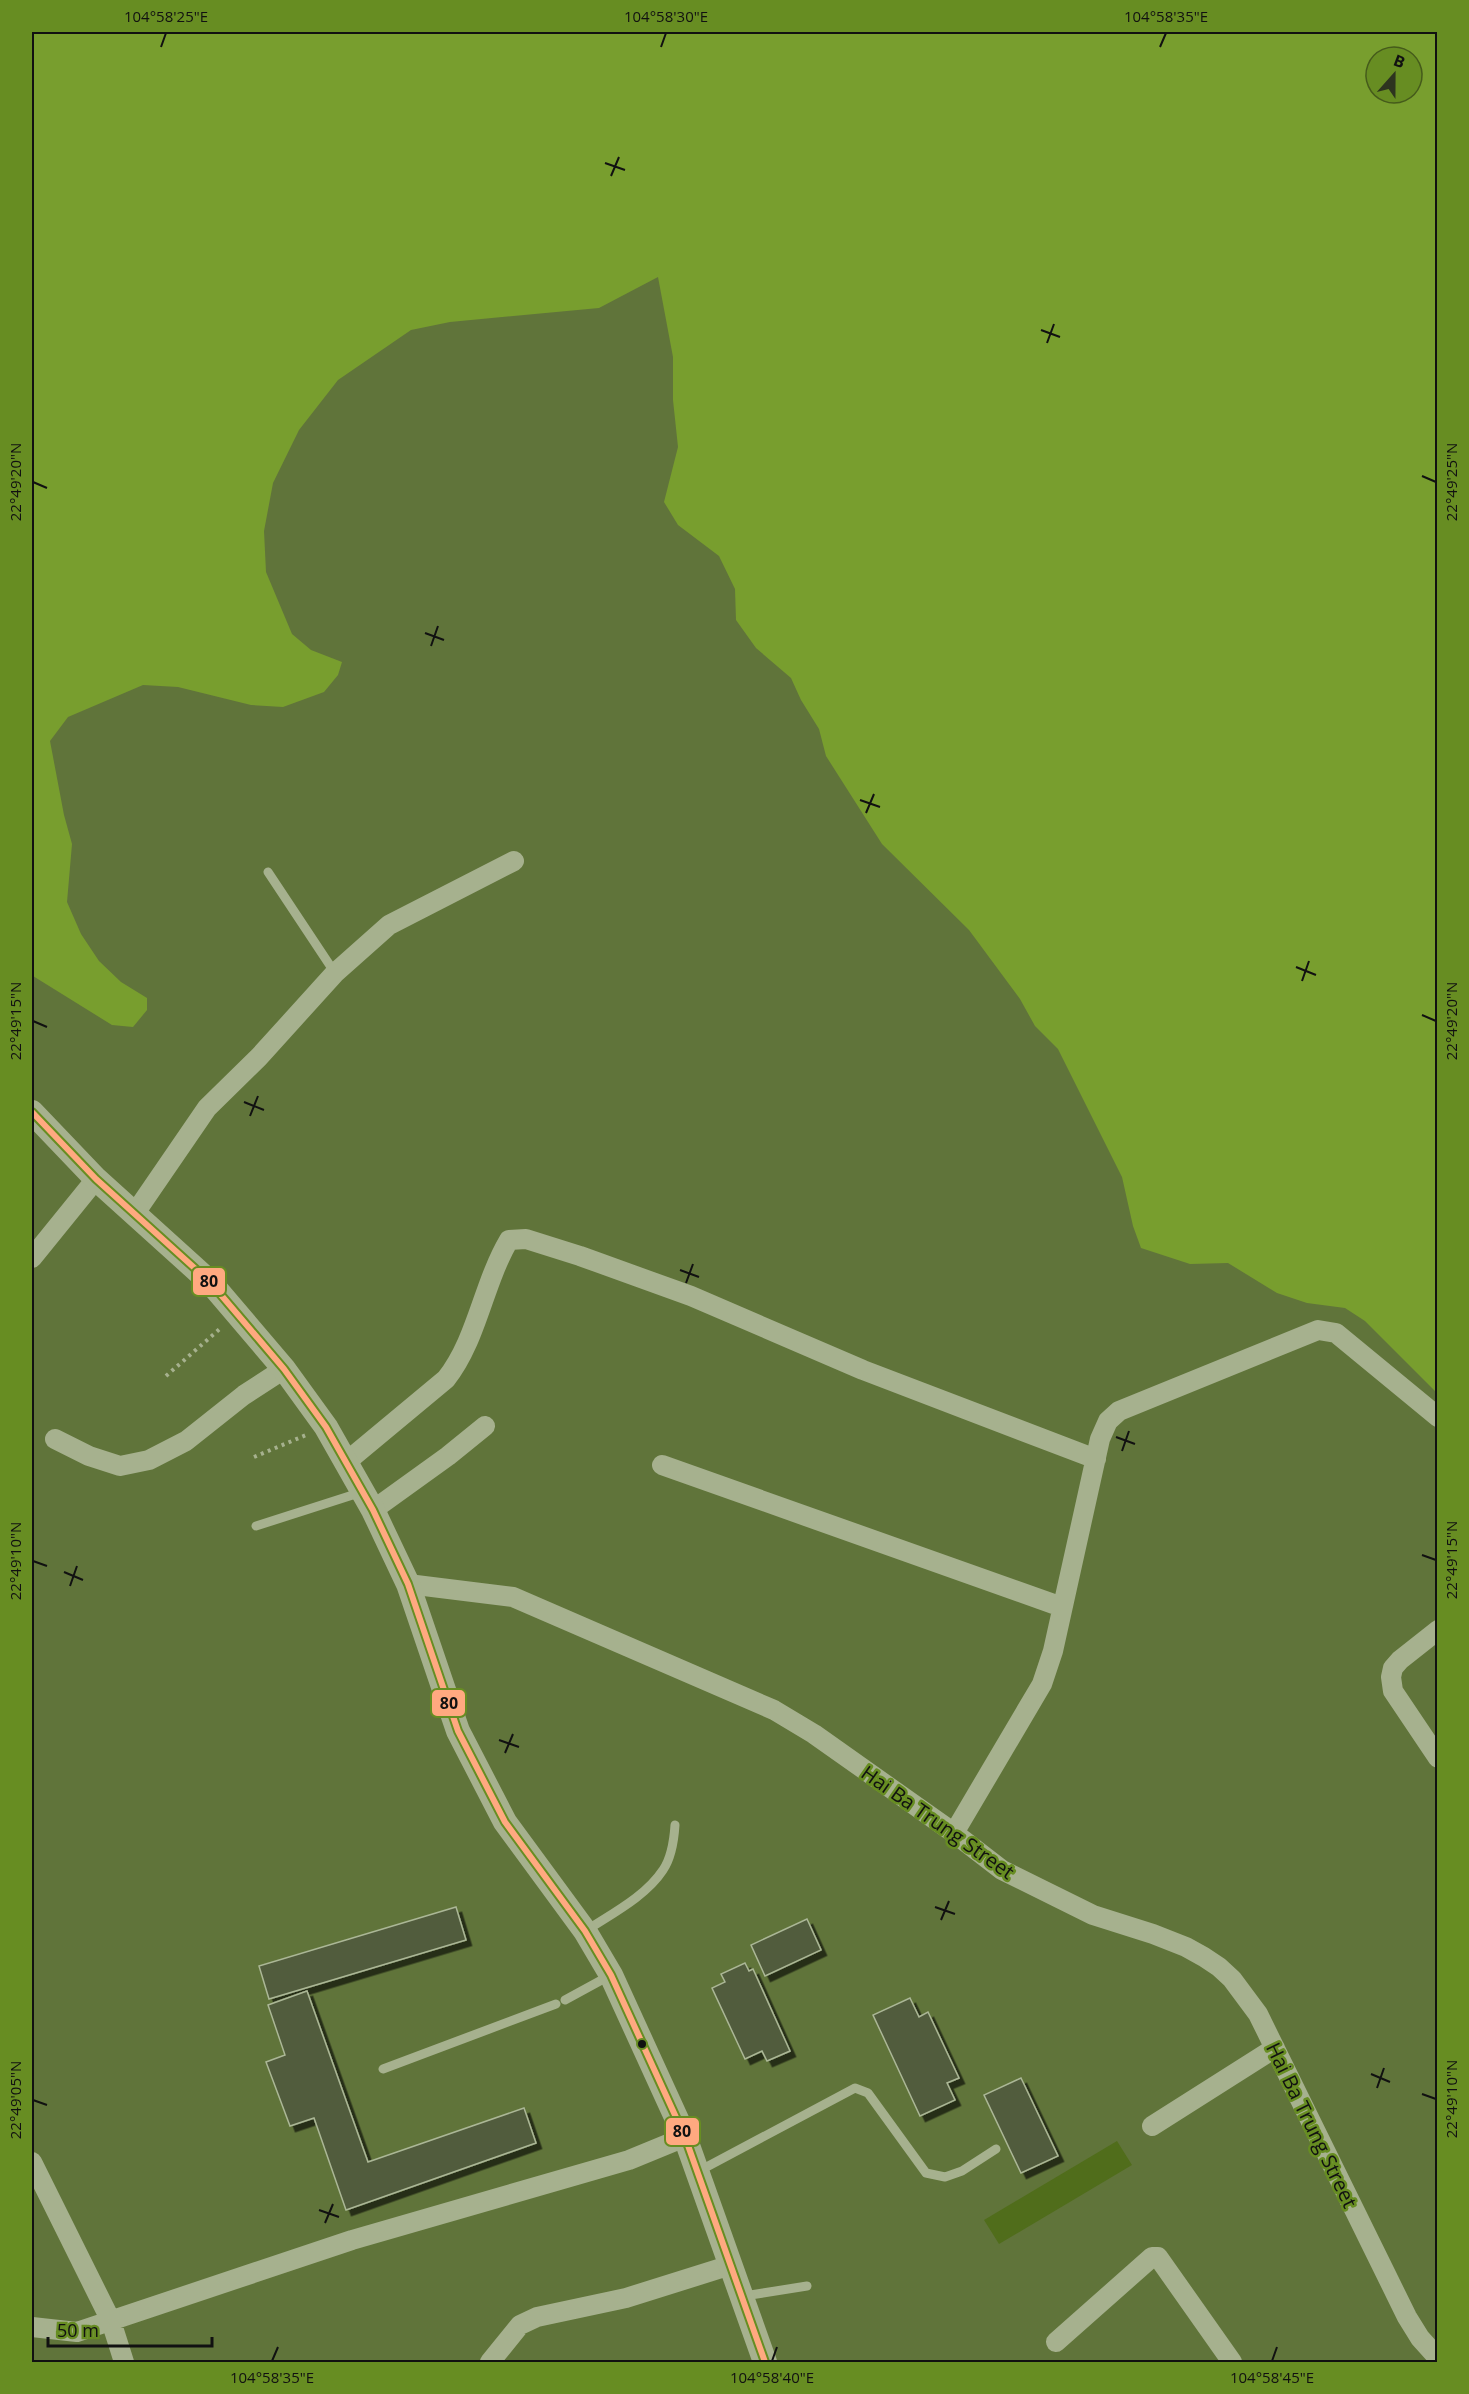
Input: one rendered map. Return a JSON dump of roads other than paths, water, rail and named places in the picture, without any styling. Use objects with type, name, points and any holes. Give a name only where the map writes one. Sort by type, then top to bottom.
[{"type":"street","points":[[135,1213],[207,1108],[259,1057],[335,973],[389,925],[514,861]]},
{"type":"street","points":[[32,1112],[96,1179],[210,1282],[284,1369],[326,1427],[368,1501],[408,1584],[458,1731],[505,1822],[585,1931],[611,1975],[699,2171],[765,2362]]},
{"type":"street","points":[[32,1258],[96,1179]]},
{"type":"street","points":[[345,1463],[446,1379],[455,1367],[469,1337],[496,1262],[509,1240],[526,1239],[691,1296],[884,1378],[1096,1459]]},
{"type":"street","points":[[954,1833],[1042,1684],[1053,1651],[1100,1439],[1108,1421],[1119,1411],[1318,1330],[1336,1334],[1437,1417]]},
{"type":"street","points":[[55,1439],[89,1456],[120,1466],[149,1460],[186,1441],[244,1395],[284,1369]]},
{"type":"street","points":[[368,1501],[448,1456],[485,1426]]},
{"type":"street","points":[[662,1464],[1062,1607]]},
{"type":"street","name":"Hai Ba Trung Street","points":[[408,1584],[513,1597],[774,1710],[814,1734],[954,1833],[1002,1870],[1093,1915],[1186,1947],[1219,1966],[1248,1998],[1275,2048],[1407,2317],[1420,2338],[1437,2358]]},
{"type":"street","points":[[1437,1630],[1400,1660],[1393,1668],[1391,1677],[1393,1691],[1437,1758]]},
{"type":"street","points":[[1152,2126],[1275,2048]]},
{"type":"street","points":[[32,2327],[77,2332],[352,2240],[629,2160],[685,2137]]},
{"type":"street","points":[[32,2162],[111,2321],[124,2362]]},
{"type":"street","points":[[1056,2342],[1152,2257],[1158,2257],[1232,2362]]},
{"type":"street","points":[[490,2362],[520,2325],[537,2317],[626,2298],[732,2265]]},
{"type":"lane","points":[[268,872],[335,973]]},
{"type":"lane","points":[[256,1526],[368,1501]]},
{"type":"lane","points":[[585,1931],[640,1895],[663,1870],[673,1848],[675,1825]]},
{"type":"lane","points":[[383,2069],[561,2002],[611,1975]]},
{"type":"lane","points":[[699,2171],[855,2088],[868,2093],[926,2173],[945,2177],[962,2171],[996,2149]]},
{"type":"lane","points":[[742,2297],[807,2286]]}]
